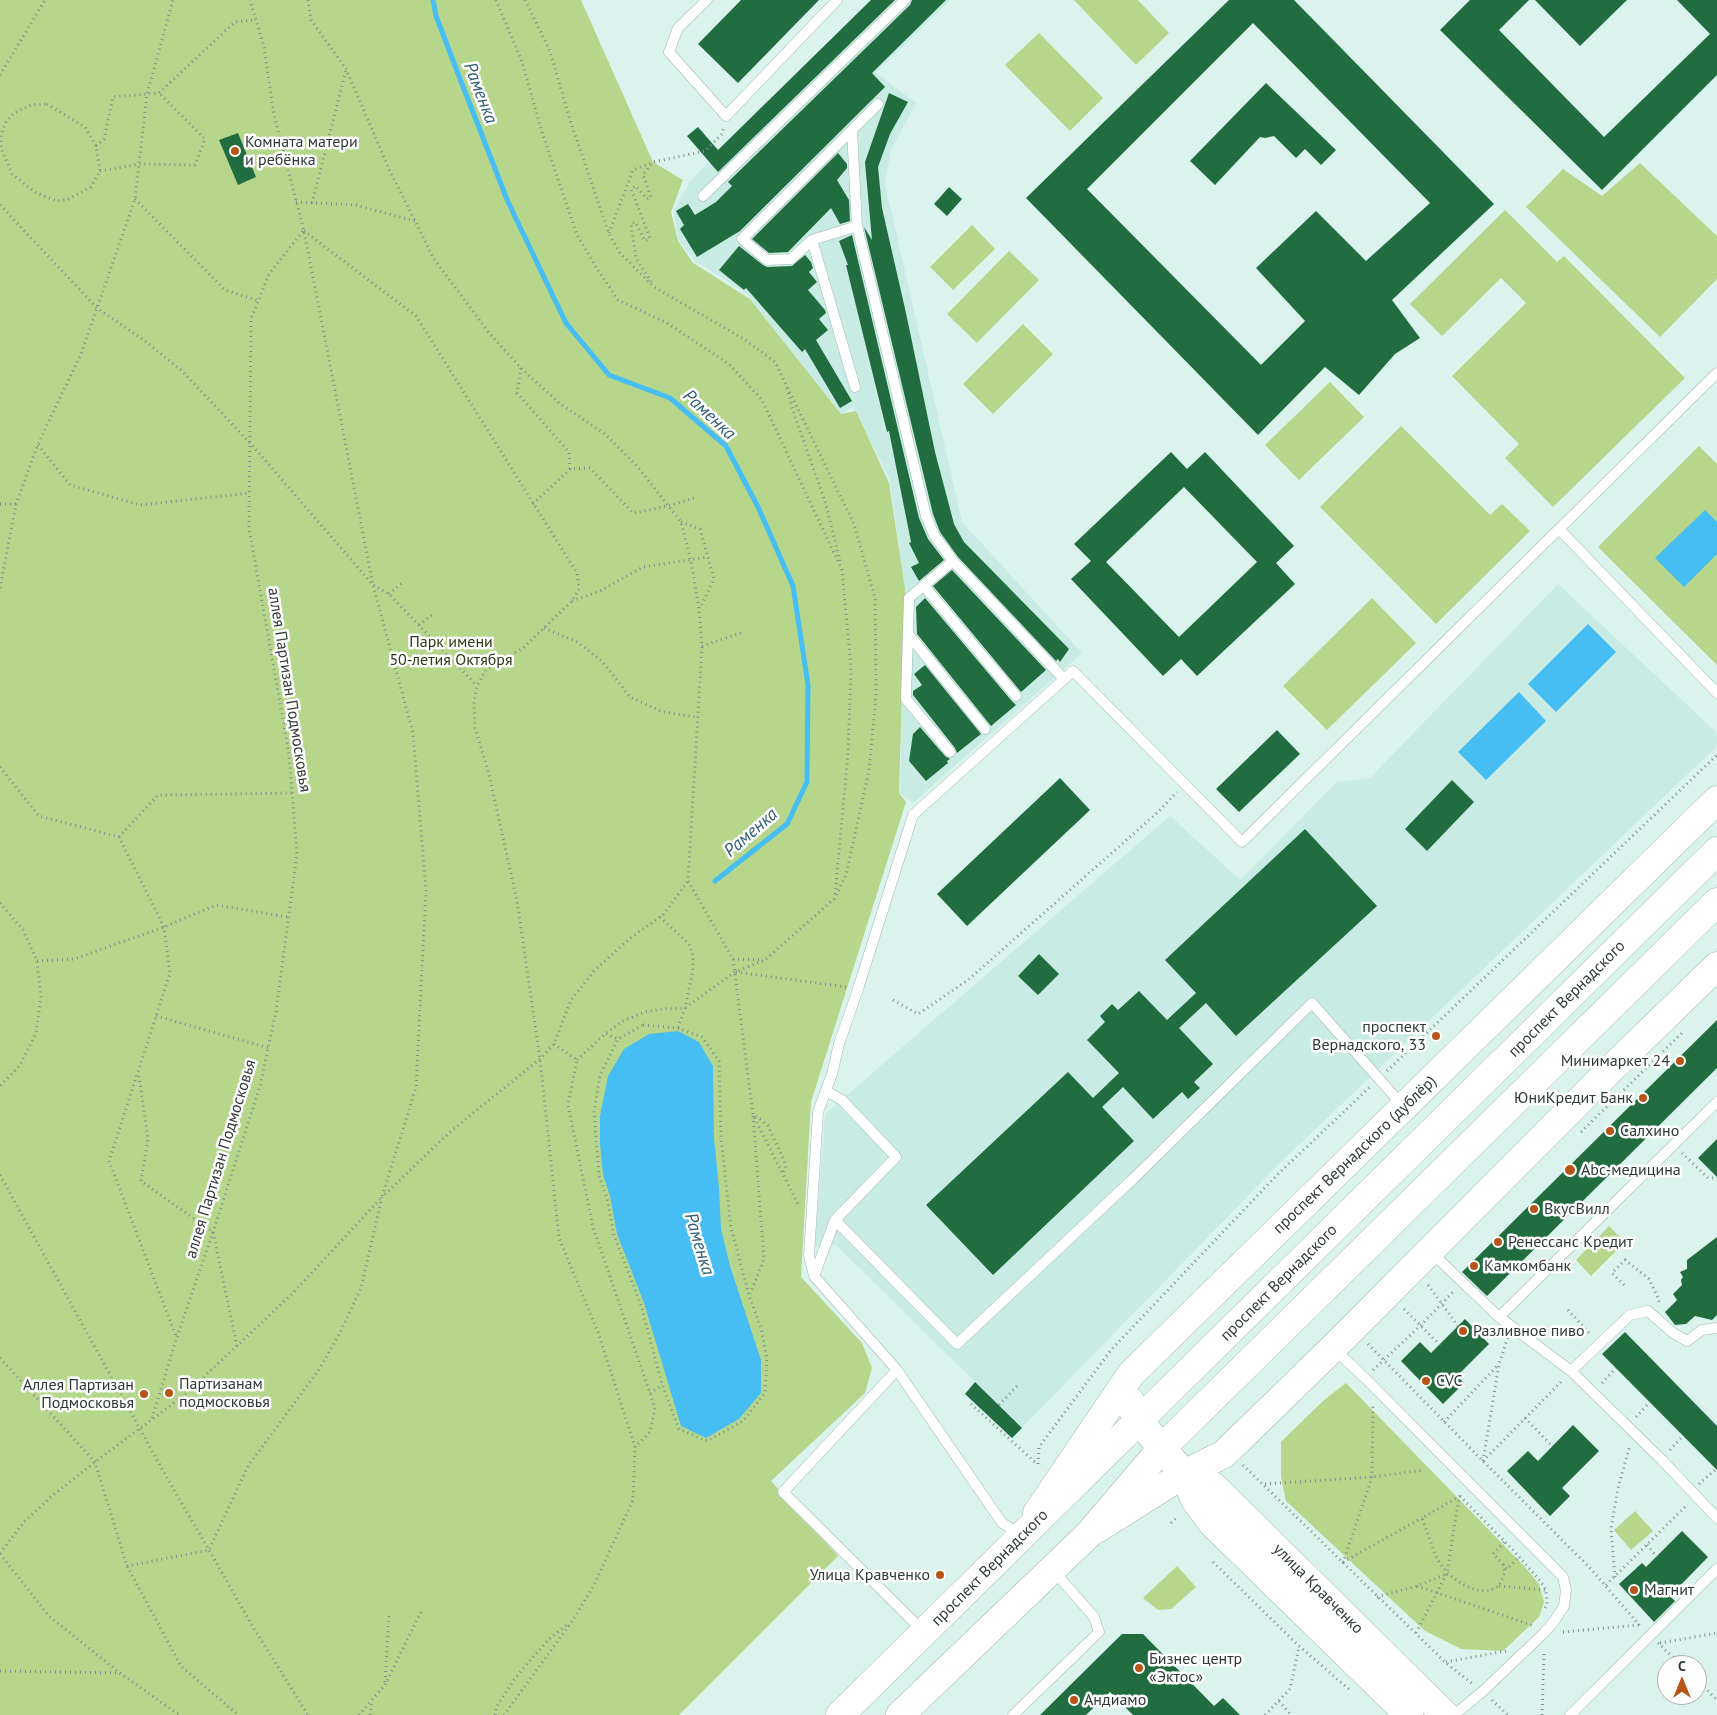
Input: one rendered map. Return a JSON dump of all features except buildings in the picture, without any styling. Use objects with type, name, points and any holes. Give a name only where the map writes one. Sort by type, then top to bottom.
[{"type":"street","name":"проспект Вернадского (дублёр)","points":[[1023,1535],[1130,1374],[1717,800]]},
{"type":"street","name":"проспект Вернадского","points":[[840,1715],[1717,851]]},
{"type":"street","points":[[900,1715],[1089,1534],[1162,1448],[1717,902]]},
{"type":"street","points":[[1089,1534],[1184,1474],[1224,1454],[1333,1348],[1612,1067],[1717,966]]},
{"type":"street","name":"улица Кравченко","points":[[1130,1374],[1128,1392],[1131,1407],[1139,1421],[1184,1474],[1195,1500],[1212,1522],[1293,1603],[1407,1701],[1446,1715]]},
{"type":"street","name":"улица Кравченко","points":[[1184,1474],[1213,1486],[1312,1584],[1407,1701]]},
{"type":"street","points":[[1293,1603],[1312,1584]]},
{"type":"lane","points":[[706,0],[678,28],[669,52],[726,116],[838,0]]},
{"type":"lane","points":[[703,196],[905,0]]},
{"type":"lane","points":[[857,226],[812,240],[792,259],[767,260],[742,239],[878,104]]},
{"type":"lane","points":[[852,130],[857,226],[926,516],[934,535],[953,561],[1064,679]]},
{"type":"lane","points":[[812,240],[855,387]]},
{"type":"lane","points":[[1023,1535],[1002,1522],[897,1370],[814,1276],[809,1256],[818,1112],[832,1074],[839,1044],[913,815],[1073,671],[1242,842],[1717,373]]},
{"type":"lane","points":[[1559,529],[1717,693]]},
{"type":"lane","points":[[950,752],[906,699],[909,598],[953,561]]},
{"type":"lane","points":[[924,586],[1016,696]]},
{"type":"lane","points":[[909,635],[985,729]]},
{"type":"lane","points":[[835,1220],[956,1344],[1133,1179],[1312,1003],[1404,1106]]},
{"type":"lane","points":[[814,1276],[835,1220],[896,1157],[842,1100],[826,1091]]},
{"type":"lane","points":[[1499,1317],[1717,1102]]},
{"type":"lane","points":[[1429,1250],[1499,1317],[1571,1371],[1662,1460],[1717,1518]]},
{"type":"lane","points":[[1571,1371],[1630,1315],[1648,1311],[1673,1333],[1687,1341],[1702,1330],[1717,1328]]},
{"type":"lane","points":[[1333,1348],[1563,1577],[1566,1590],[1564,1606],[1555,1620],[1544,1633],[1482,1692],[1454,1715]]},
{"type":"lane","points":[[897,1370],[783,1492],[925,1632]]},
{"type":"lane","points":[[1012,1715],[1099,1632],[1094,1616],[1052,1569]]},
{"type":"lane","points":[[1570,1715],[1717,1569]]},
{"type":"path","points":[[0,74],[44,0]]},
{"type":"path","points":[[0,585],[16,504],[38,444],[80,354],[135,199],[147,94],[173,0]]},
{"type":"path","points":[[209,1550],[248,1466],[318,1371],[340,1333],[361,1288],[382,1198],[416,1087],[426,891],[413,733],[373,585],[304,231],[274,115],[264,47],[250,0]]},
{"type":"path","points":[[308,0],[311,20],[346,69],[389,169],[434,259],[490,334],[520,368],[559,403],[604,434],[637,466],[681,522],[691,561],[699,609],[702,646],[688,881],[733,959],[735,972],[753,1115],[764,1259],[749,1294]]},
{"type":"path","points":[[496,0],[522,62],[542,132],[577,235],[596,267],[618,300],[667,323],[729,364],[762,400],[842,570]]},
{"type":"path","points":[[525,0],[550,51],[570,120],[609,234],[620,254],[654,287],[744,339],[775,362],[854,524],[875,598],[876,695],[869,770],[846,875],[834,899],[765,960],[735,972],[685,1008],[644,1012],[621,1022],[577,1060],[568,1105],[592,1227],[654,1408],[650,1432],[635,1447]]},
{"type":"path","points":[[96,146],[104,139],[113,97],[160,93],[235,22],[255,20]]},
{"type":"path","points":[[312,203],[346,69]]},
{"type":"path","points":[[100,171],[139,164],[195,165],[205,139],[160,93]]},
{"type":"path","points":[[47,104],[85,127],[96,146],[100,171],[91,187],[67,200],[57,201],[36,192],[12,174],[1,148],[1,134],[6,122],[14,113],[31,105],[47,104]]},
{"type":"path","points":[[609,234],[633,170],[653,162],[705,151],[722,134],[726,116]]},
{"type":"path","points":[[653,162],[642,175],[651,197],[647,199],[636,186],[631,189],[650,238],[645,240],[635,222],[631,224],[636,258],[654,287]]},
{"type":"path","points":[[135,199],[225,290],[259,301]]},
{"type":"path","points":[[296,202],[356,205],[415,221]]},
{"type":"path","points":[[0,205],[97,308],[145,341],[181,370],[251,444],[373,585],[389,594],[477,686]]},
{"type":"path","points":[[304,231],[416,316],[577,573],[579,589],[572,601],[523,648],[486,670],[477,686],[474,702],[475,728],[490,776],[517,900],[540,1059],[559,1238],[598,1332],[635,1447],[633,1500],[594,1585],[573,1620],[504,1715]]},
{"type":"path","name":"аллея Партизан Подмосковья","points":[[152,1419],[177,1337],[260,1086],[276,1011],[296,854],[289,754],[249,528],[251,319],[269,274],[304,231]]},
{"type":"path","points":[[520,368],[517,393],[569,452],[570,469]]},
{"type":"path","points":[[785,380],[794,414],[825,501],[842,570],[851,668],[848,754],[834,899]]},
{"type":"path","points":[[38,444],[70,485],[140,505],[250,492]]},
{"type":"path","points":[[534,504],[570,469],[590,468],[633,514],[697,498]]},
{"type":"path","points":[[0,504],[16,504]]},
{"type":"path","points":[[681,522],[700,529],[714,578],[699,609]]},
{"type":"path","points":[[572,601],[600,592],[643,567],[708,557]]},
{"type":"path","points":[[389,594],[403,582]]},
{"type":"path","points":[[420,625],[432,615]]},
{"type":"path","points":[[544,628],[577,642],[602,661],[630,696],[663,712],[697,718]]},
{"type":"path","points":[[702,646],[741,633]]},
{"type":"path","points":[[971,1404],[1038,1464],[1039,1447],[1111,1350],[1278,1175],[1717,755]]},
{"type":"path","points":[[0,766],[39,816],[118,837],[164,927],[170,973],[109,1161],[177,1337]]},
{"type":"path","points":[[893,1000],[918,1014],[968,980],[1157,814],[1184,784]]},
{"type":"path","points":[[118,837],[158,795],[293,793]]},
{"type":"path","points":[[182,1715],[120,1673],[49,1616],[0,1554],[25,1521],[52,1496],[94,1462],[182,1397],[293,1293],[382,1198],[451,1131],[540,1059],[554,1044],[570,1000],[594,971],[629,939],[660,916],[688,881]]},
{"type":"path","points":[[0,903],[23,930],[37,961],[41,997],[36,1033],[20,1065],[0,1086]]},
{"type":"path","points":[[37,961],[74,959],[164,927],[216,905],[288,917]]},
{"type":"path","points":[[660,916],[689,944],[693,956],[693,970],[685,1008],[678,1028]]},
{"type":"path","points":[[733,959],[765,960]]},
{"type":"path","points":[[735,972],[858,989]]},
{"type":"path","points":[[156,1016],[268,1048]]},
{"type":"path","points":[[643,1026],[678,1028],[702,1037],[719,1061],[721,1138],[731,1228],[749,1294],[761,1328],[767,1358],[765,1393],[744,1420],[707,1441],[679,1429],[662,1384],[641,1305],[614,1235],[599,1175],[594,1112],[600,1075],[618,1039],[643,1026]]},
{"type":"path","points":[[605,1034],[618,1039]]},
{"type":"path","points":[[554,1044],[577,1060]]},
{"type":"path","points":[[139,1073],[148,1139],[141,1181],[213,1232],[237,1346]]},
{"type":"path","points":[[753,1115],[810,1227]]},
{"type":"path","points":[[753,1115],[768,1126],[784,1160],[786,1168],[782,1174]]},
{"type":"path","points":[[1673,1146],[1708,1178],[1717,1178]]},
{"type":"path","points":[[0,1175],[167,1478],[253,1627],[308,1715]]},
{"type":"path","points":[[1624,1286],[1612,1273],[1625,1260],[1649,1279],[1659,1300]]},
{"type":"path","points":[[1365,1378],[1463,1282]]},
{"type":"path","points":[[1428,1285],[1458,1326]]},
{"type":"path","points":[[1404,1309],[1440,1345]]},
{"type":"path","points":[[1568,1310],[1600,1344]]},
{"type":"path","points":[[1483,1461],[1499,1364],[1511,1326]]},
{"type":"path","points":[[1368,1344],[1606,1585],[1640,1625],[1671,1655]]},
{"type":"path","points":[[0,1358],[94,1462],[127,1566],[181,1666],[238,1715]]},
{"type":"path","points":[[1444,1422],[1499,1364]]},
{"type":"path","points":[[1593,1393],[1616,1368]]},
{"type":"path","points":[[1483,1461],[1571,1371]]},
{"type":"path","points":[[650,1393],[662,1384]]},
{"type":"path","points":[[999,1405],[1018,1385]]},
{"type":"path","points":[[1343,1563],[1372,1476],[1373,1387]]},
{"type":"path","points":[[1615,1577],[1611,1529],[1618,1488],[1631,1430],[1650,1402]]},
{"type":"path","points":[[1525,1418],[1552,1446]]},
{"type":"path","points":[[1662,1460],[1683,1436]]},
{"type":"path","points":[[1242,1464],[1445,1662],[1508,1715]]},
{"type":"path","points":[[1606,1585],[1647,1545],[1716,1469]]},
{"type":"path","points":[[1264,1484],[1424,1470]]},
{"type":"path","points":[[1343,1563],[1460,1496]]},
{"type":"path","points":[[1460,1496],[1519,1557],[1546,1590],[1547,1604],[1545,1610]]},
{"type":"path","points":[[1416,1632],[1447,1573],[1460,1496]]},
{"type":"path","points":[[1171,1523],[1176,1518]]},
{"type":"path","points":[[1422,1518],[1437,1559],[1447,1573],[1462,1584],[1476,1590],[1489,1591],[1499,1586],[1546,1590]]},
{"type":"path","points":[[1504,1542],[1493,1554],[1507,1569],[1519,1557]]},
{"type":"path","points":[[1647,1545],[1657,1557]]},
{"type":"path","points":[[127,1566],[209,1550]]},
{"type":"path","points":[[1213,1562],[1299,1646],[1357,1696]]},
{"type":"path","points":[[1499,1586],[1505,1572],[1503,1564]]},
{"type":"path","points":[[1378,1597],[1416,1586],[1447,1573]]},
{"type":"path","points":[[1416,1586],[1533,1626],[1544,1633],[1640,1625]]},
{"type":"path","points":[[359,1715],[385,1685],[421,1612]]},
{"type":"path","points":[[385,1685],[389,1615]]},
{"type":"path","points":[[495,1715],[497,1706],[516,1677],[548,1640],[573,1620]]},
{"type":"path","points":[[1526,1632],[1537,1621]]},
{"type":"path","points":[[1542,1715],[1544,1633]]},
{"type":"path","points":[[1659,1644],[1717,1633]]},
{"type":"path","points":[[1265,1715],[1290,1689],[1299,1646]]},
{"type":"path","points":[[1445,1662],[1504,1652],[1511,1646]]},
{"type":"path","points":[[0,1671],[120,1673]]},
{"type":"path","points":[[370,1715],[372,1700]]},
{"type":"path","points":[[1279,1701],[1291,1715]]},
{"type":"shaded area","points":[[871,0],[950,0],[876,73],[916,103],[891,150],[885,183],[962,522],[1082,653],[913,803],[900,793],[904,585],[890,480],[853,407],[841,414],[746,293],[695,261],[678,239],[674,211],[690,181]]},
{"type":"shaded area","points":[[1558,584],[1717,733],[1717,746],[1283,1160],[1012,1438],[965,1394],[975,1382],[836,1245],[815,1247],[825,1114],[1170,816],[1240,880],[1337,782],[1370,778]]},
{"type":"green space","name":"Парк имени 50-летия Октября","points":[[0,0],[581,0],[653,162],[683,180],[671,212],[678,241],[693,263],[750,299],[841,414],[856,411],[889,483],[905,589],[899,793],[906,802],[811,1102],[801,1277],[862,1343],[872,1368],[865,1393],[771,1481],[838,1556],[679,1715],[0,1715]]},
{"type":"green space","points":[[1074,0],[1138,0],[1169,33],[1136,65]]},
{"type":"green space","points":[[1039,33],[1103,98],[1070,131],[1005,65]]},
{"type":"green space","points":[[1640,163],[1717,236],[1717,279],[1660,337],[1526,207],[1563,169],[1602,196]]},
{"type":"green space","points":[[1505,210],[1557,262],[1564,256],[1685,378],[1553,507],[1505,458],[1519,444],[1452,376],[1526,303],[1501,278],[1442,336],[1410,304]]},
{"type":"green space","points":[[972,225],[995,249],[953,290],[930,267]]},
{"type":"green space","points":[[1009,251],[1039,280],[977,343],[947,314]]},
{"type":"green space","points":[[1023,324],[1053,354],[993,414],[963,384]]},
{"type":"green space","points":[[1330,382],[1364,417],[1299,480],[1265,445]]},
{"type":"green space","points":[[1401,426],[1490,515],[1502,504],[1530,531],[1436,624],[1320,507]]},
{"type":"green space","points":[[1699,446],[1717,464],[1717,665],[1598,547]]},
{"type":"green space","points":[[1372,598],[1416,643],[1327,730],[1283,686]]},
{"type":"green space","points":[[1609,1226],[1625,1242],[1591,1276],[1576,1260]]},
{"type":"green space","points":[[1346,1383],[1525,1567],[1539,1584],[1544,1602],[1539,1617],[1503,1651],[1461,1649],[1425,1631],[1286,1501],[1281,1477],[1281,1442],[1324,1400]]},
{"type":"green space","points":[[1635,1511],[1653,1531],[1631,1550],[1614,1530]]},
{"type":"green space","points":[[1177,1566],[1196,1587],[1171,1609],[1158,1610],[1143,1598]]},
{"type":"water","points":[[1705,510],[1717,522],[1717,554],[1684,587],[1655,558]]},
{"type":"water","points":[[1588,624],[1616,652],[1556,712],[1528,684]]},
{"type":"water","points":[[1519,692],[1546,721],[1486,780],[1458,752]]},
{"type":"water","points":[[678,1031],[699,1042],[713,1066],[714,1139],[721,1229],[730,1266],[761,1360],[761,1393],[739,1419],[706,1438],[681,1426],[644,1303],[617,1234],[610,1196],[603,1175],[600,1143],[600,1116],[608,1076],[624,1049],[649,1034]]},
{"type":"waterway","name":"Раменка","points":[[433,0],[436,16],[508,202],[566,323],[609,375],[670,398],[726,446],[758,507],[793,586],[808,685],[807,782],[787,824],[715,881]]},
{"type":"place","name":"Комната матери и ребёнка","points":[[235,151]]},
{"type":"place","name":"проспект Вернадского, 33","points":[[1436,1036]]},
{"type":"place","name":"Минимаркет 24","points":[[1680,1061]]},
{"type":"place","name":"ЮниКредит Банк","points":[[1643,1098]]},
{"type":"place","name":"Салхино","points":[[1610,1131]]},
{"type":"place","name":"Abc-медицина","points":[[1570,1170]]},
{"type":"place","name":"ВкусВилл","points":[[1534,1209]]},
{"type":"place","name":"Ренессанс Кредит","points":[[1498,1242]]},
{"type":"place","name":"Камкомбанк","points":[[1474,1266]]},
{"type":"place","name":"Разливное пиво","points":[[1463,1331]]},
{"type":"place","name":"CVC","points":[[1426,1381]]},
{"type":"place","name":"Партизанам подмосковья","points":[[169,1393]]},
{"type":"place","name":"Аллея Партизан Подмосковья","points":[[144,1394]]},
{"type":"place","name":"Улица Кравченко","points":[[940,1575]]},
{"type":"place","name":"Магнит","points":[[1634,1590]]},
{"type":"place","name":"Бизнес центр «Эктос»","points":[[1139,1668]]},
{"type":"place","name":"Андиамо","points":[[1074,1700]]}]
